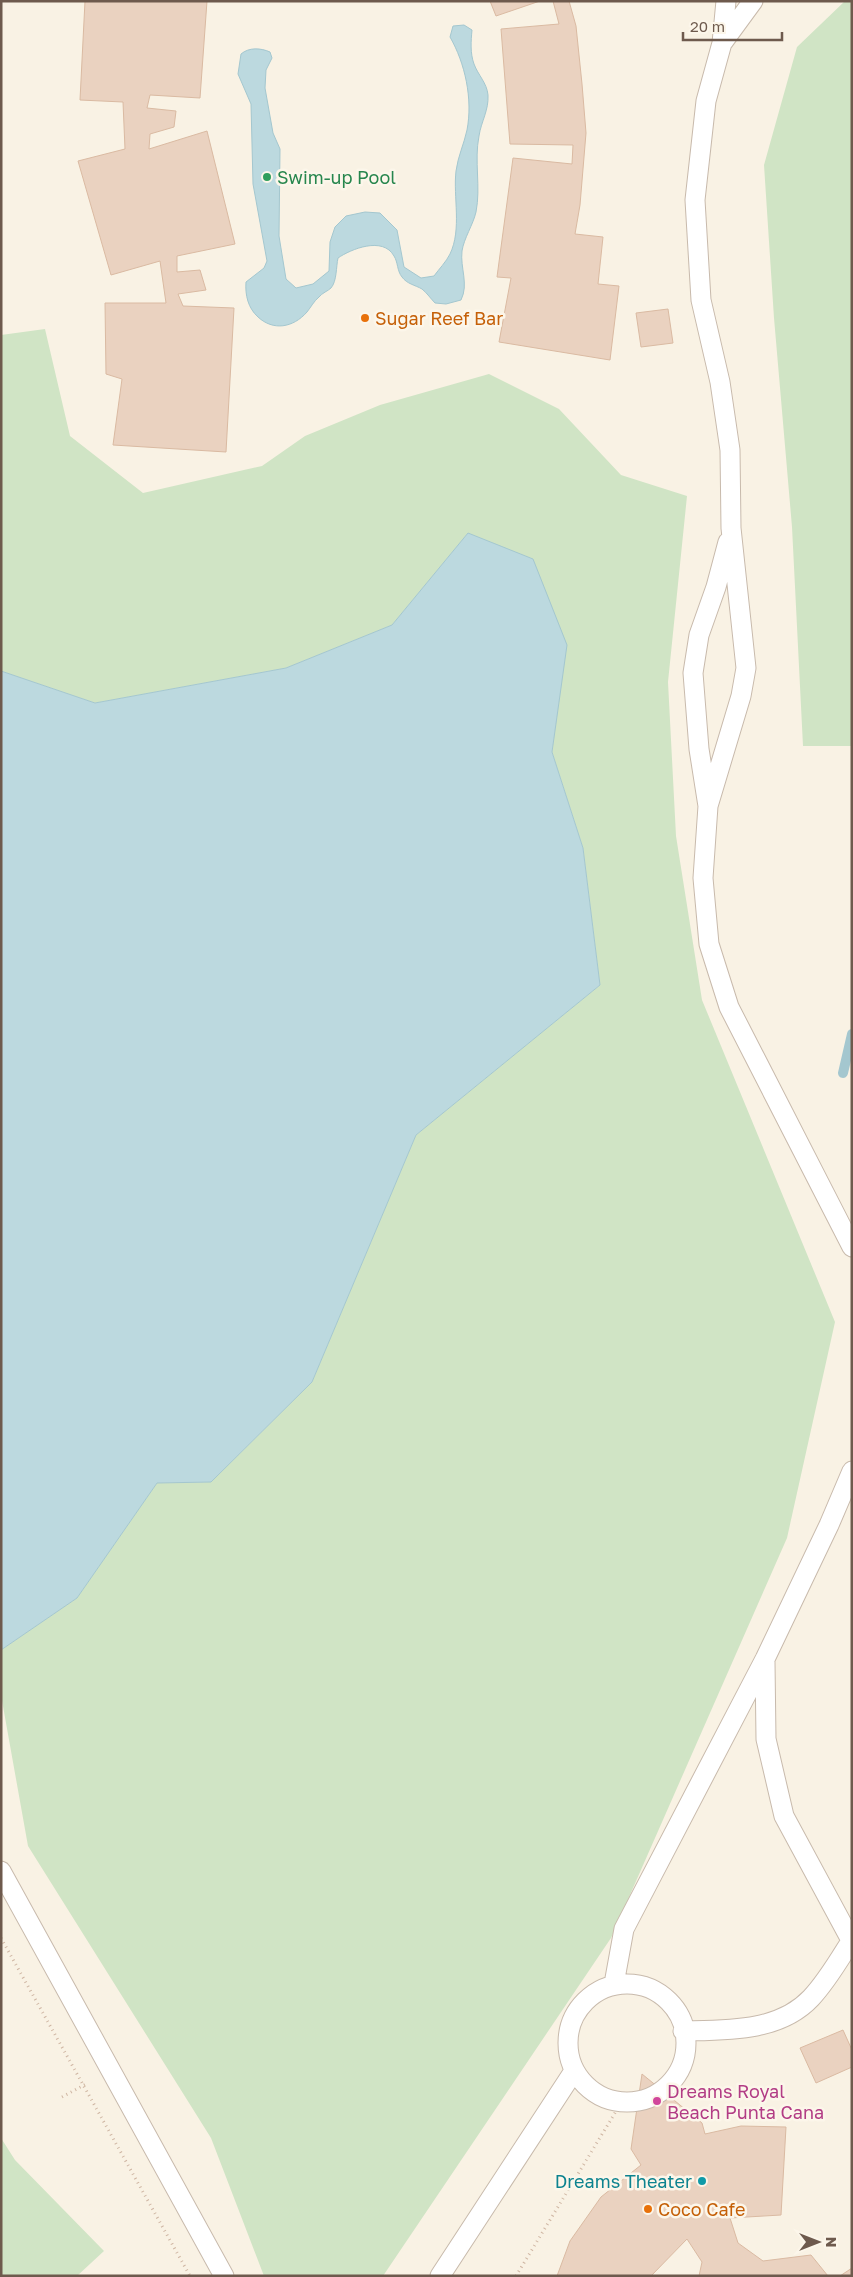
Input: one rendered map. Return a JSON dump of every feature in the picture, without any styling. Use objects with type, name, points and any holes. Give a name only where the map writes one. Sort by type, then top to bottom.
[{"type":"lane","points":[[726,1],[722,43],[706,101],[695,200],[701,300],[720,382],[730,450],[731,528],[746,668],[741,696],[708,806],[703,878],[709,944],[728,1007],[852,1247]]},
{"type":"lane","points":[[722,43],[753,1]]},
{"type":"lane","points":[[708,806],[699,749],[693,673],[699,635],[716,587],[731,528]]},
{"type":"lane","points":[[614,1984],[624,1929],[765,1659],[829,1525],[852,1471]]},
{"type":"lane","points":[[684,2031],[760,2025],[794,2012],[816,1992],[851,1941],[784,1816],[766,1739],[765,1659]]},
{"type":"lane","points":[[1,1871],[224,2276]]},
{"type":"lane","points":[[614,1984],[634,1984],[652,1988],[667,1999],[683,2024],[684,2031],[685,2053],[674,2080],[650,2098],[621,2102],[594,2093],[574,2071],[567,2044],[572,2018],[590,1996],[614,1984]]},
{"type":"lane","points":[[440,2276],[574,2071]]},
{"type":"path","points":[[1,1938],[190,2276]]},
{"type":"path","points":[[516,2276],[621,2102]]},
{"type":"green space","points":[[845,1],[852,1],[852,746],[803,746],[792,527],[774,318],[764,165],[797,47]]},
{"type":"green space","points":[[45,329],[70,436],[143,493],[262,466],[305,436],[380,405],[489,374],[559,409],[621,475],[687,496],[668,682],[676,836],[702,1000],[835,1322],[787,1538],[611,1938],[383,2276],[264,2276],[211,2138],[28,1846],[1,1695],[1,1650],[77,1598],[157,1483],[211,1482],[312,1382],[416,1135],[600,985],[583,848],[552,752],[566,645],[468,533],[392,625],[286,668],[95,703],[1,671],[1,335]]},
{"type":"green space","points":[[1,2138],[15,2160],[104,2251],[77,2276],[1,2276]]},
{"type":"water","name":"Swim-up Pool","points":[[464,25],[472,30],[471,47],[473,60],[486,87],[488,100],[478,145],[476,212],[462,251],[464,288],[461,300],[446,304],[435,303],[422,289],[409,283],[400,275],[395,258],[389,250],[375,245],[359,248],[338,258],[333,285],[296,322],[276,326],[258,317],[248,301],[246,282],[264,268],[267,261],[253,184],[251,104],[238,74],[241,54],[251,49],[259,49],[270,52],[272,58],[266,70],[265,88],[273,133],[280,149],[279,236],[286,279],[296,288],[313,284],[329,271],[330,242],[335,227],[346,216],[365,212],[380,213],[397,230],[404,267],[421,278],[434,276],[450,254],[456,234],[456,171],[467,130],[469,106],[464,70],[450,37],[453,26]]},
{"type":"water","points":[[468,533],[533,559],[567,645],[552,752],[583,848],[600,985],[416,1135],[312,1382],[211,1482],[157,1483],[77,1598],[1,1650],[1,671],[95,703],[286,668],[392,625]]},
{"type":"building","points":[[85,1],[207,1],[200,98],[150,95],[147,108],[176,111],[174,127],[150,134],[149,149],[207,131],[235,244],[177,256],[177,272],[200,270],[206,290],[178,294],[183,306],[234,308],[226,452],[113,445],[122,379],[106,374],[105,303],[166,303],[160,261],[111,275],[78,161],[125,149],[123,102],[80,100]]},
{"type":"building","points":[[490,1],[540,1],[496,16]]},
{"type":"building","points":[[553,1],[569,1],[576,26],[582,84],[586,133],[580,205],[575,234],[603,237],[598,284],[619,286],[610,360],[499,342],[511,278],[497,277],[513,158],[572,164],[573,145],[510,144],[501,29],[559,24]]},
{"type":"building","points":[[668,309],[673,343],[641,347],[636,313]]},
{"type":"building","points":[[843,2030],[852,2050],[852,2067],[816,2083],[800,2048]]},
{"type":"building","name":"Dreams Theater","points":[[642,2074],[702,2123],[705,2134],[741,2126],[786,2127],[781,2215],[730,2218],[738,2243],[763,2261],[811,2255],[828,2276],[699,2276],[702,2262],[687,2239],[651,2276],[557,2276],[570,2241],[601,2197],[641,2165],[631,2149]]},
{"type":"building","points":[[852,2268],[852,2276],[840,2276]]},
{"type":"waterway","points":[[843,1073],[852,1034]]},
{"type":"place","name":"Swim-up Pool","points":[[267,177]]},
{"type":"place","name":"Sugar Reef Bar","points":[[365,318]]},
{"type":"place","name":"Dreams Royal Beach Punta Cana","points":[[657,2101]]},
{"type":"place","name":"Dreams Theater","points":[[702,2181]]},
{"type":"place","name":"Coco Cafe","points":[[648,2209]]}]
